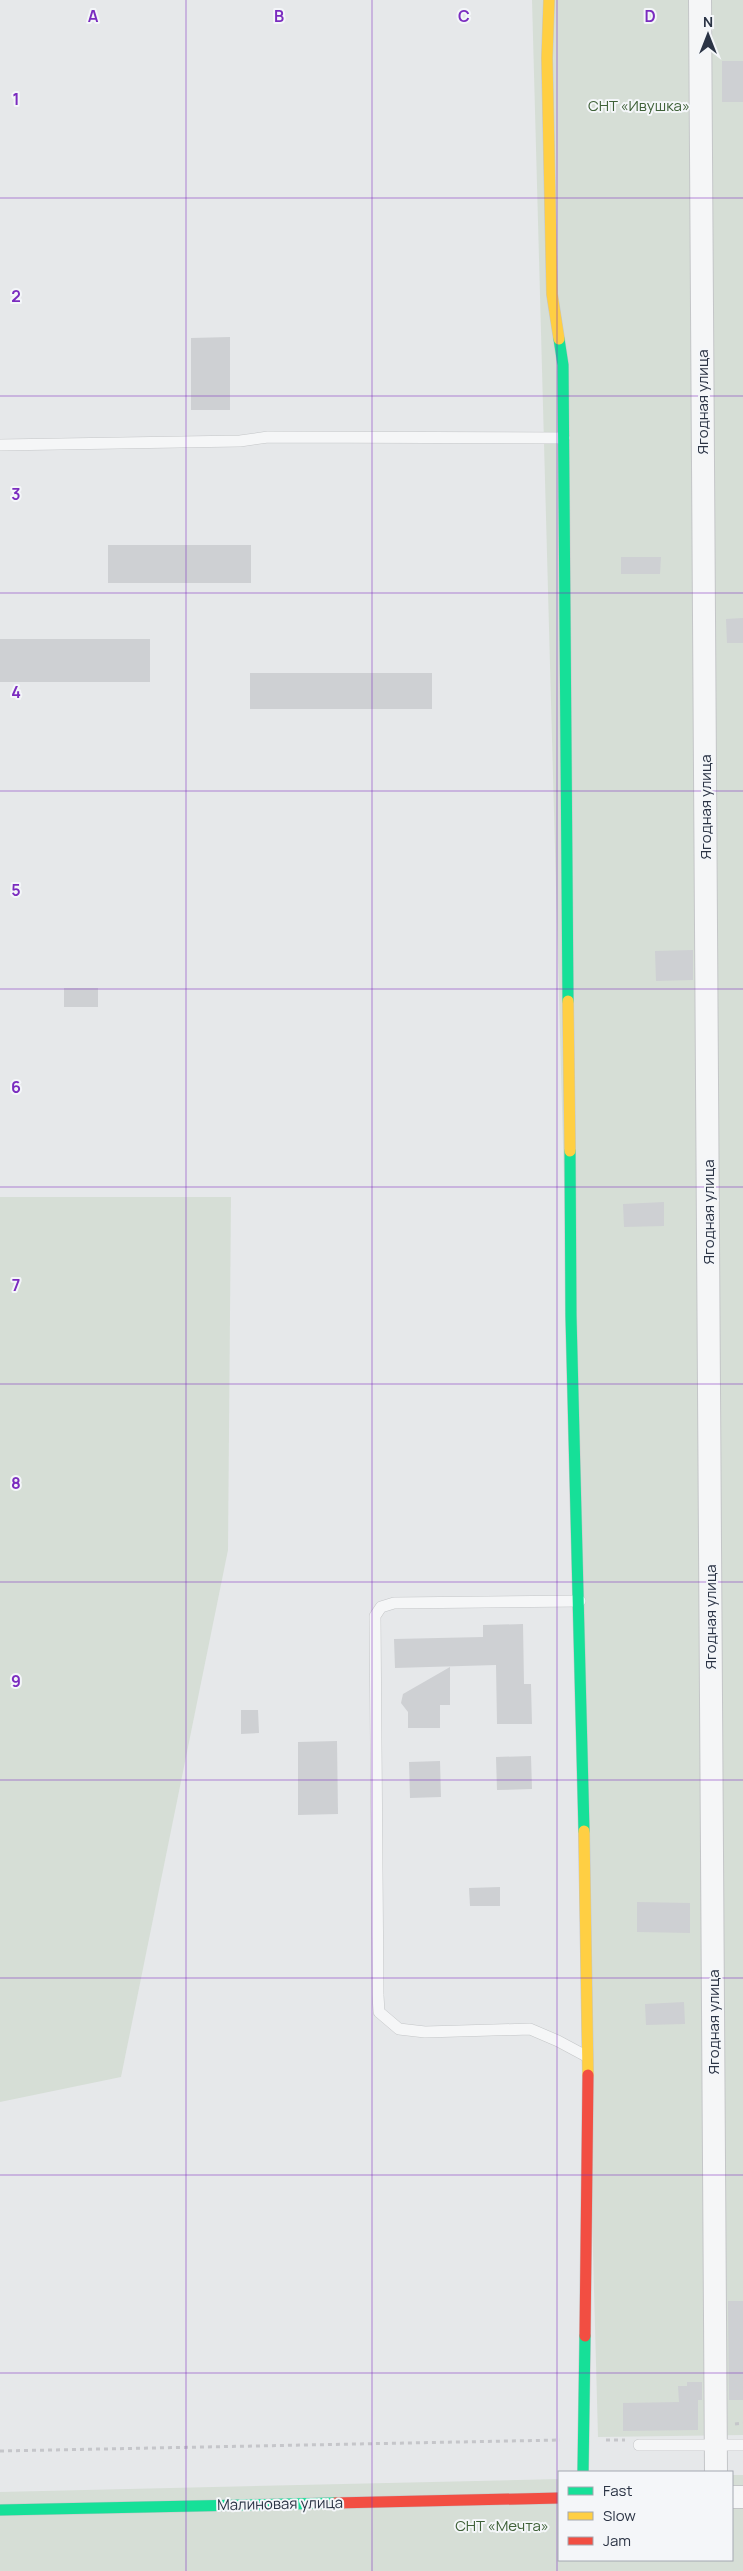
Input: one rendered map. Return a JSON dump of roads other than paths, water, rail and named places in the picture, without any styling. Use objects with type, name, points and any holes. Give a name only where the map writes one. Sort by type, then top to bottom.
[{"type":"street","points":[[549,0],[547,58],[552,294],[563,365],[571,1316],[580,1601],[588,2057],[584,2471]]},
{"type":"street","name":"Ягодная улица","points":[[700,0],[716,2471]]},
{"type":"street","name":"Малиновая улица","points":[[0,2510],[558,2498]]},
{"type":"lane","points":[[0,445],[240,441],[268,437],[564,438]]},
{"type":"lane","points":[[580,1601],[394,1603],[382,1607],[375,1616],[378,1995],[379,2012],[399,2029],[425,2032],[530,2029],[558,2040],[588,2057]]},
{"type":"lane","points":[[639,2445],[716,2434],[743,2445]]},
{"type":"park label","name":"СНТ «Ивушка»","points":[[639,106]]},
{"type":"park label","name":"СНТ «Мечта»","points":[[502,2526]]}]
